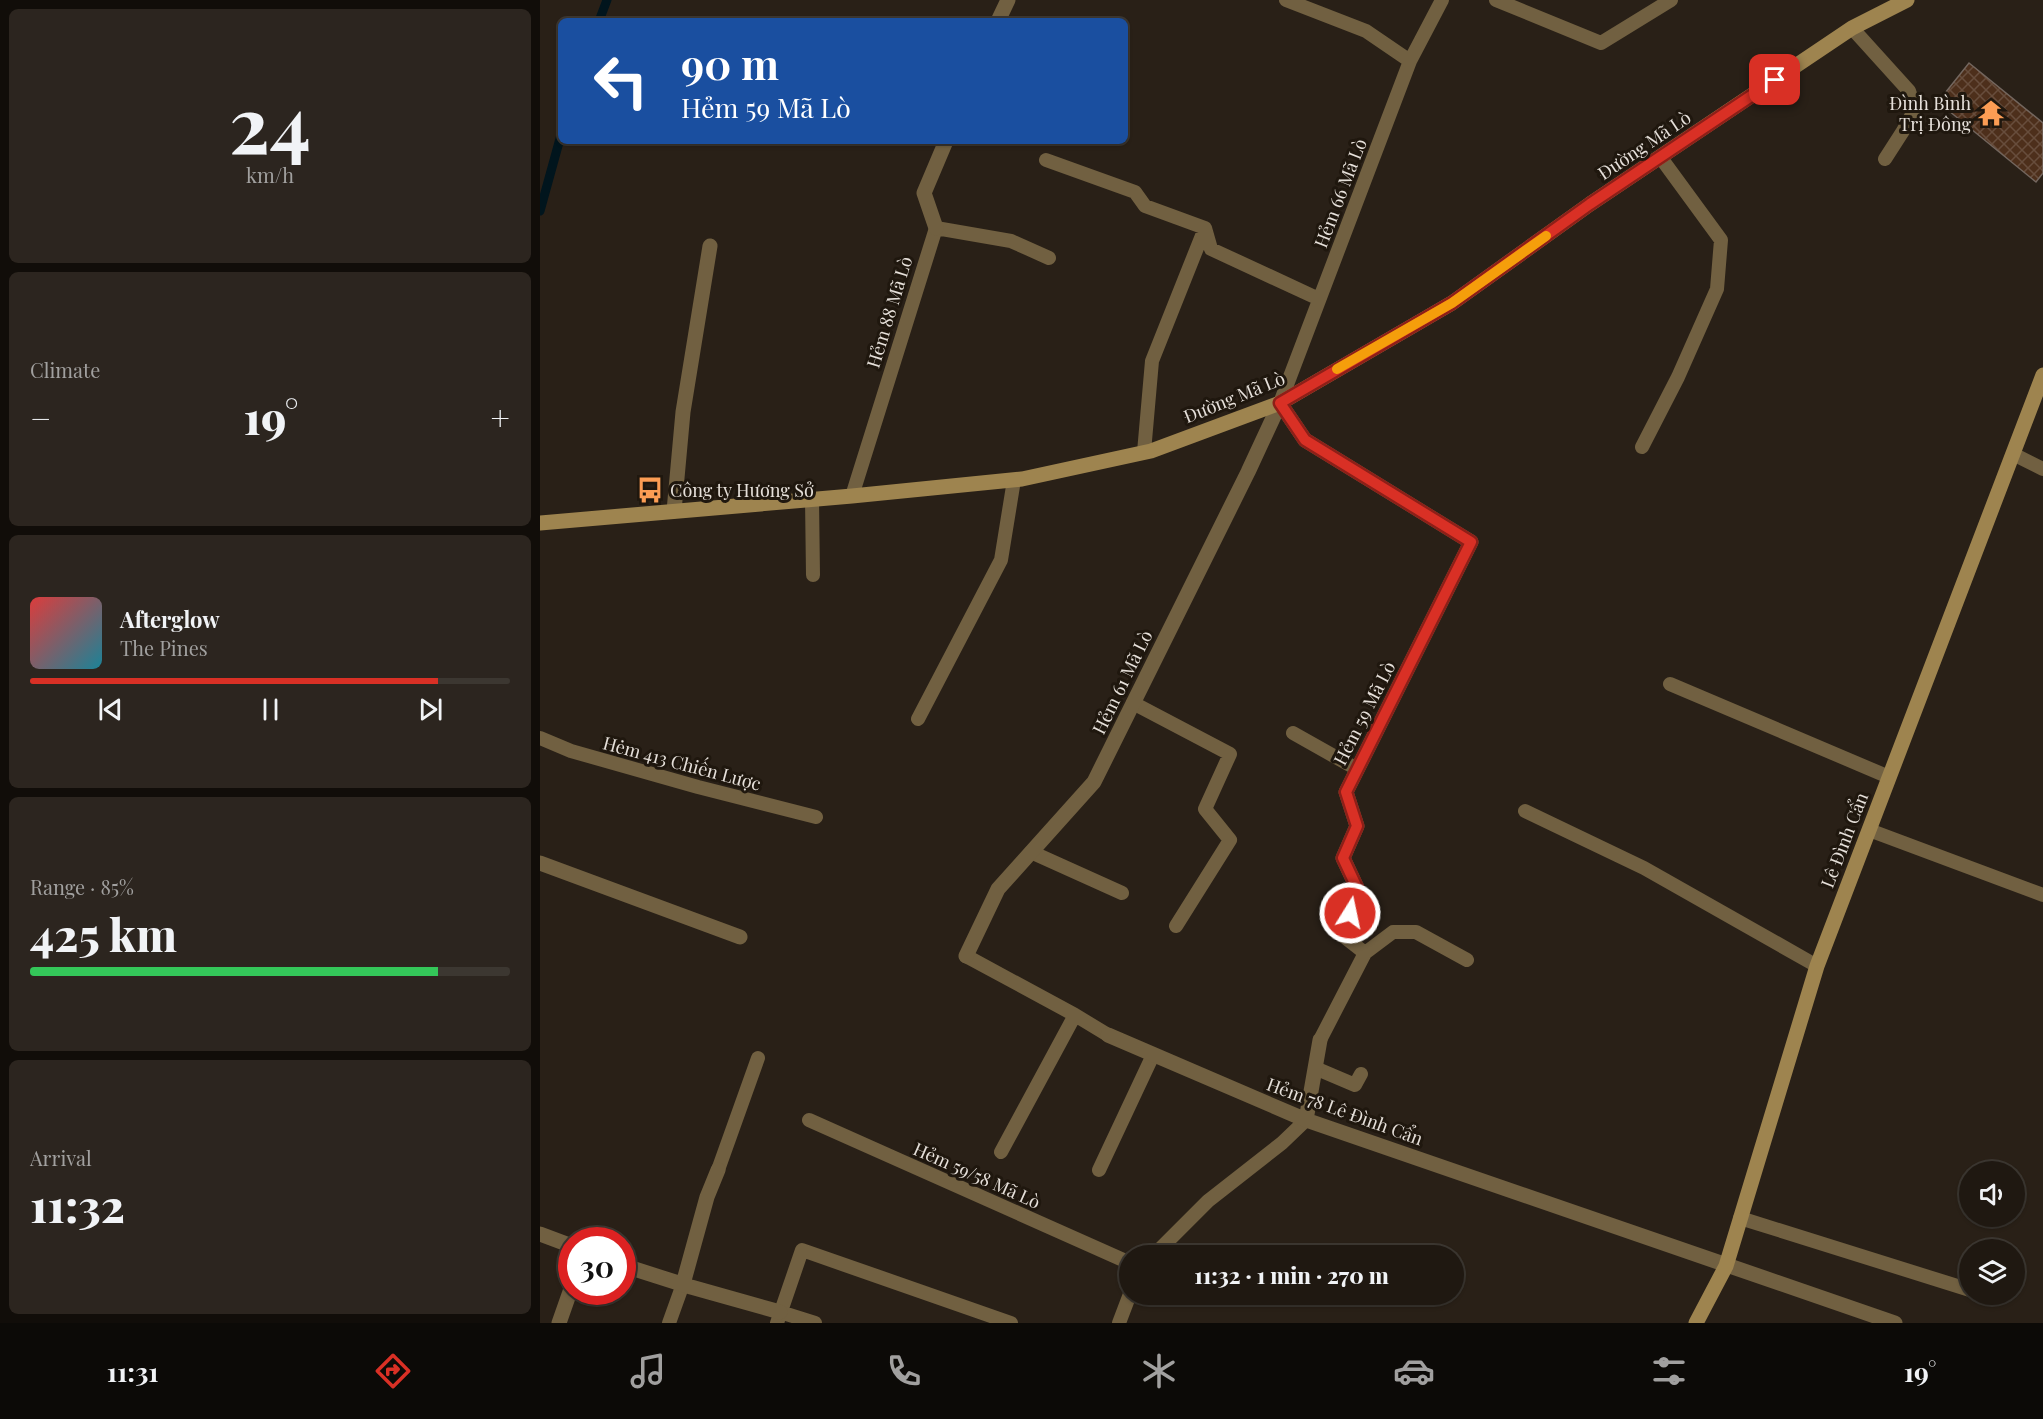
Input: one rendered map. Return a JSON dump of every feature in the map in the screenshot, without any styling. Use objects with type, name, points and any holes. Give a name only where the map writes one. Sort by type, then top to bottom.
[{"type":"main road","name":"Đường Mã Lò","points":[[540,523],[1014,480],[1144,452],[1280,403],[1452,303],[1590,204],[1852,28],[1907,0]]},
{"type":"main road","name":"Lê Đình Cẩn","points":[[1696,1323],[1726,1266],[1817,966],[2043,375]]},
{"type":"street","points":[[999,18],[1008,0]]},
{"type":"street","points":[[936,228],[924,193],[944,144]]},
{"type":"street","points":[[674,512],[682,412],[710,246]]},
{"type":"street","name":"Hẻm 61 Mã Lò","points":[[966,956],[998,889],[1094,782],[1280,403]]},
{"type":"street","name":"Hẻm 59 Mã Lò","points":[[1280,403],[1305,440],[1471,542],[1346,792],[1357,826],[1343,858],[1358,890],[1350,913]]},
{"type":"street","points":[[540,863],[740,937]]},
{"type":"street","name":"Hẻm 78 Lê Đình Cẩn","points":[[1108,1035],[1306,1120],[1894,1323]]},
{"type":"street","points":[[1306,1120],[1320,1040]]},
{"type":"street","points":[[683,1284],[707,1197],[718,1170]]},
{"type":"street","points":[[540,1234],[558,1241]]},
{"type":"street","points":[[636,1269],[778,1318]]},
{"type":"street","points":[[559,1323],[565,1305]]},
{"type":"lane","points":[[1286,0],[1366,31],[1410,61]]},
{"type":"lane","name":"Hẻm 66 Mã Lò","points":[[1280,403],[1410,61],[1442,0]]},
{"type":"lane","points":[[1496,0],[1601,43],[1671,0]]},
{"type":"lane","points":[[1852,28],[1909,91],[1915,109],[1885,159]]},
{"type":"lane","points":[[1642,447],[1678,377],[1717,289],[1721,240],[1661,158]]},
{"type":"lane","points":[[1046,160],[1135,192],[1145,206],[1205,228]]},
{"type":"lane","points":[[936,228],[1011,241],[1049,258]]},
{"type":"lane","name":"Hẻm 88 Mã Lò","points":[[852,496],[936,228]]},
{"type":"lane","points":[[1205,228],[1211,249],[1319,299]]},
{"type":"lane","points":[[1144,452],[1152,361],[1205,228]]},
{"type":"lane","points":[[2013,454],[2043,469]]},
{"type":"lane","points":[[918,719],[1001,560],[1014,480]]},
{"type":"lane","points":[[812,499],[813,574]]},
{"type":"lane","points":[[1670,684],[1889,777]]},
{"type":"lane","points":[[1133,703],[1230,754],[1205,809],[1230,840],[1176,926]]},
{"type":"lane","points":[[1293,733],[1357,769]]},
{"type":"lane","name":"Hėm 413 Chiến Lược","points":[[540,738],[571,751],[816,817]]},
{"type":"lane","points":[[1525,811],[1644,868],[1817,966]]},
{"type":"lane","points":[[1869,830],[2043,895]]},
{"type":"lane","points":[[1031,852],[1122,893]]},
{"type":"lane","name":"Hẻm 59 Mã Lò","points":[[1350,913],[1342,935],[1365,953]]},
{"type":"lane","points":[[1320,1040],[1365,953],[1393,932],[1416,932],[1467,960]]},
{"type":"lane","name":"Hẻm 78 Lê Đình Cẩn","points":[[966,956],[1108,1035]]},
{"type":"lane","points":[[1001,1152],[1075,1015]]},
{"type":"lane","points":[[1099,1170],[1153,1055]]},
{"type":"lane","points":[[718,1170],[758,1058]]},
{"type":"lane","points":[[1315,1068],[1355,1085],[1361,1074]]},
{"type":"lane","name":"Hẻm 59/58 Mã Lò","points":[[809,1120],[1119,1258]]},
{"type":"lane","points":[[1164,1245],[1208,1201],[1282,1143],[1306,1120]]},
{"type":"lane","points":[[1740,1218],[1959,1287]]},
{"type":"lane","points":[[815,1323],[778,1318],[802,1250],[1011,1323]]},
{"type":"lane","points":[[669,1323],[683,1284]]},
{"type":"lane","points":[[1119,1323],[1126,1305]]},
{"type":"building","name":"Đình Bình Trị Đông","points":[[1969,63],[2043,123],[2043,173],[2036,182],[1938,102]]},
{"type":"waterway","points":[[600,18],[607,0]]},
{"type":"waterway","points":[[540,211],[559,144]]},
{"type":"slow traffic","points":[[1337,369],[1452,303],[1546,236]]},
{"type":"place","name":"Đình Bình Trị Đông","points":[[1991,113]]},
{"type":"place","name":"Công ty Hương Sở","points":[[650,490]]},
{"type":"route","points":[[1350,913],[1358,890],[1343,858],[1357,826],[1346,792],[1471,542],[1305,440],[1280,403],[1452,303],[1590,204],[1775,80]]}]
